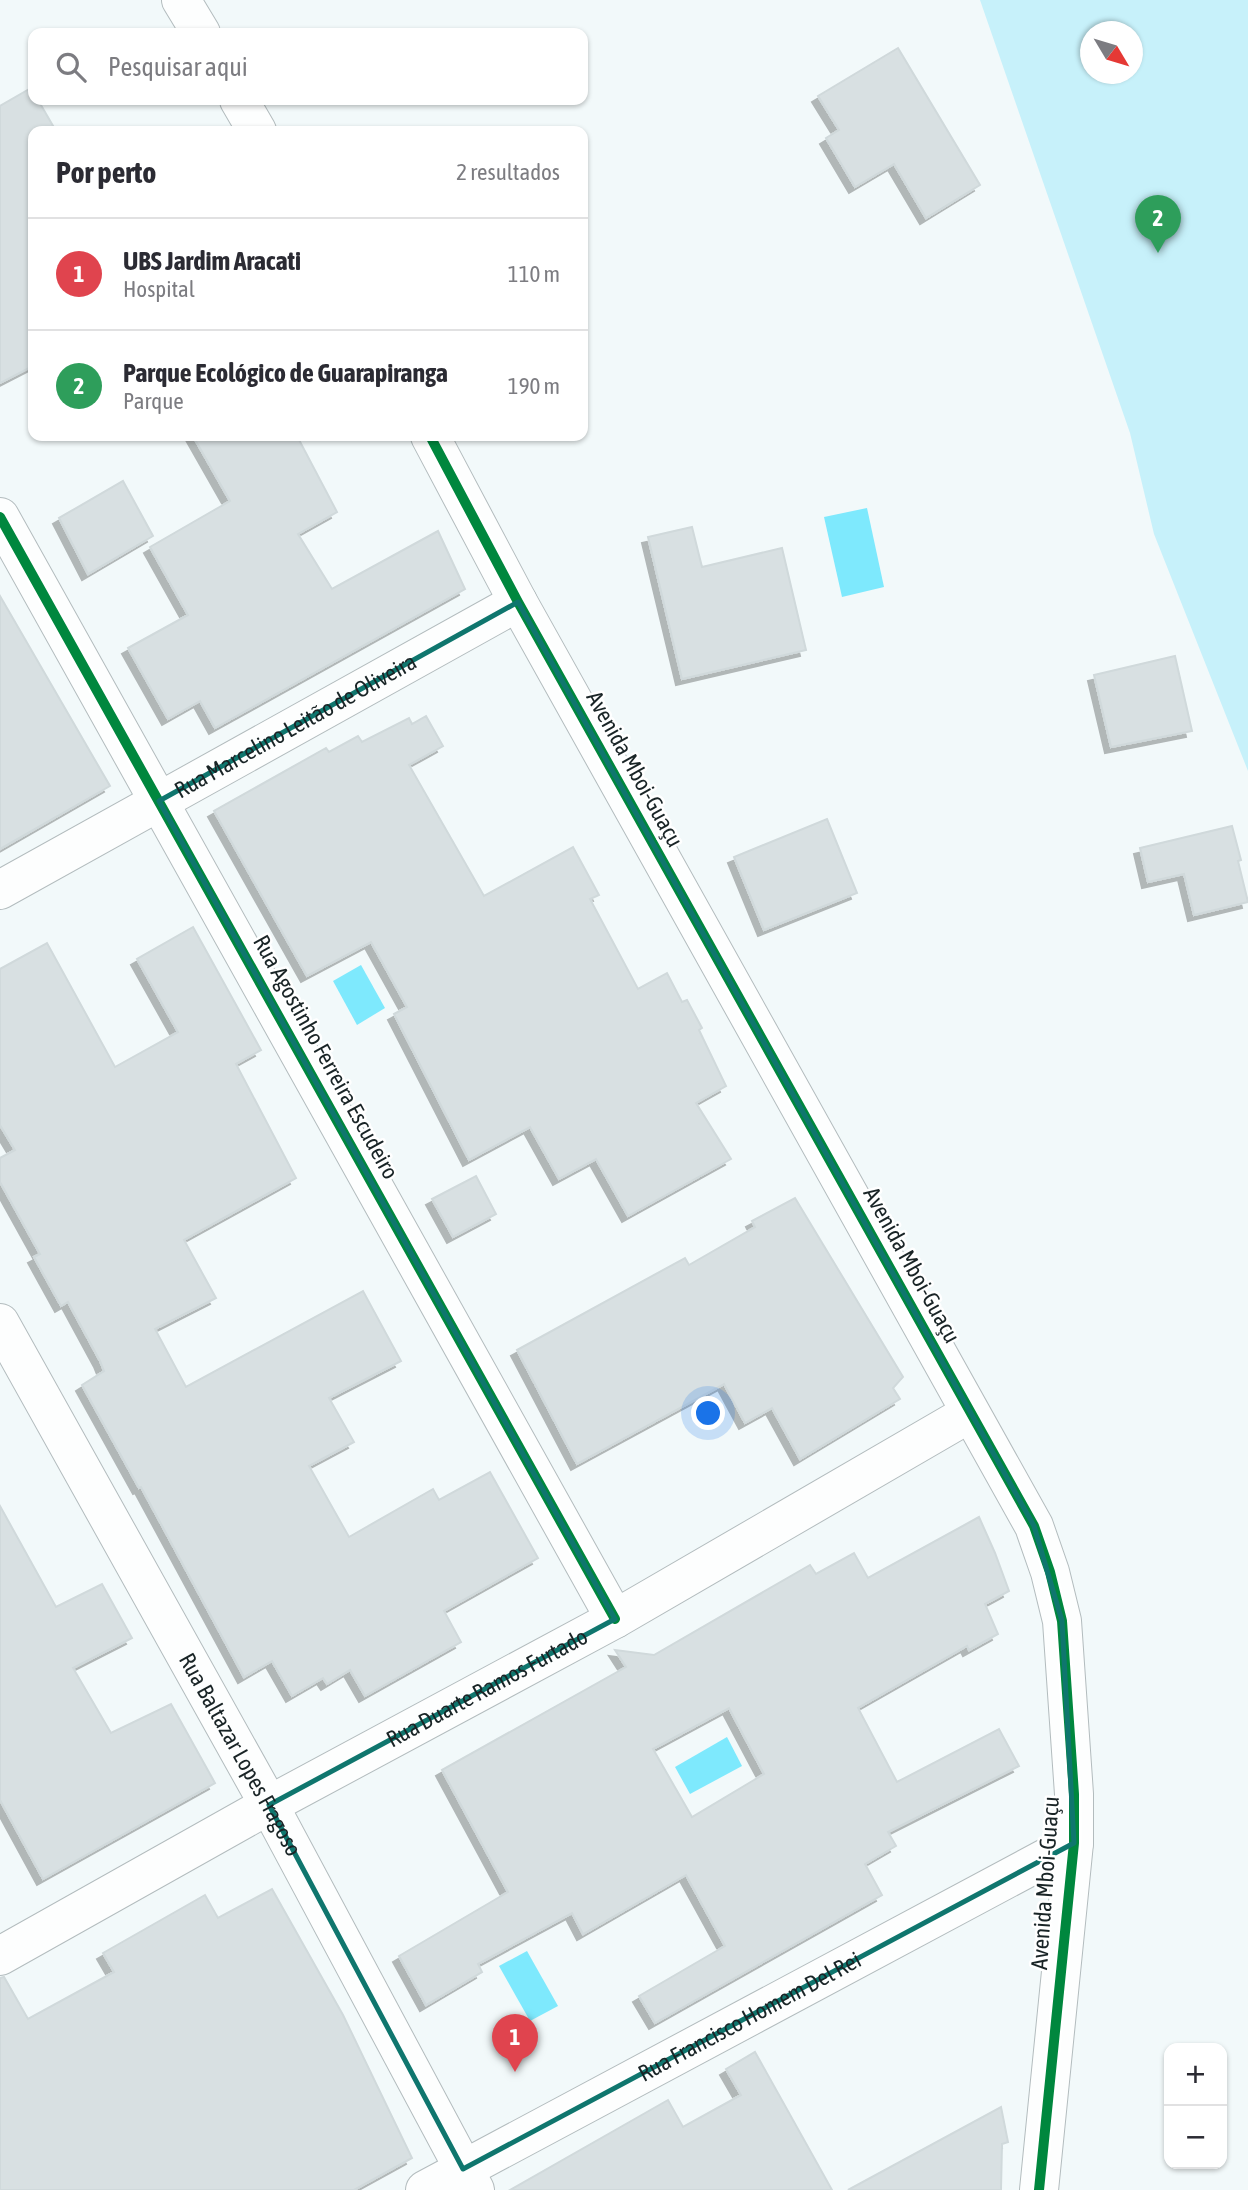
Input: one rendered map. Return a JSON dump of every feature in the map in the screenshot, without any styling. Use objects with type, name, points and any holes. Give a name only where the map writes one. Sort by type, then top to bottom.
[{"type":"street","points":[[181,0],[198,28]]},
{"type":"street","points":[[242,105],[254,126]]},
{"type":"street","name":"Avenida Mboi-Guaçu","points":[[433,441],[518,601],[1034,1526],[1050,1572],[1062,1621],[1074,1794],[1074,1843],[1039,2190]]},
{"type":"street","name":"Rua Agostinho Ferreira Escudeiro","points":[[0,517],[615,1619]]},
{"type":"street","name":"Rua Marcelino Leitão de Oliveira","points":[[0,890],[518,601]]},
{"type":"street","name":"Rua Baltazar Lopes Fragoso","points":[[0,1323],[269,1805],[469,2179]]},
{"type":"street","name":"Rua Duarte Ramos Furtado","points":[[0,1956],[269,1805],[615,1619],[970,1413]]},
{"type":"street","name":"Rua Francisco Homem Del Rei","points":[[425,2190],[469,2179],[1074,1843]]},
{"type":"highlighted area","points":[[518,602],[1034,1526],[1062,1621],[1074,1843],[463,2169],[269,1805],[615,1619],[159,801]]},
{"type":"shaded area","points":[[980,0],[1248,0],[1248,771],[1154,534],[1130,433]]},
{"type":"water","points":[[867,508],[884,587],[842,597],[824,517]]},
{"type":"water","points":[[361,965],[385,1008],[357,1025],[333,981]]},
{"type":"water","points":[[727,1737],[742,1766],[690,1794],[675,1767]]},
{"type":"water","points":[[527,1951],[558,2006],[530,2021],[499,1966]]},
{"type":"building","points":[[898,48],[980,185],[926,218],[894,164],[855,187],[826,138],[839,130],[818,96]]},
{"type":"building","points":[[28,90],[28,105],[41,105],[53,126],[28,126],[28,369],[0,383],[0,106]]},
{"type":"building","points":[[196,441],[300,441],[337,512],[298,534],[332,589],[438,531],[465,589],[215,728],[200,701],[168,719],[128,648],[188,615],[150,547],[230,501]]},
{"type":"building","points":[[123,481],[153,536],[88,574],[59,518]]},
{"type":"building","points":[[692,527],[702,567],[782,548],[806,650],[682,679],[648,537]]},
{"type":"building","points":[[0,596],[110,786],[0,849]]},
{"type":"building","points":[[1175,656],[1192,731],[1111,747],[1094,675]]},
{"type":"building","points":[[426,716],[443,746],[409,765],[484,896],[573,847],[599,895],[590,899],[638,989],[667,973],[682,1002],[687,1000],[702,1028],[699,1030],[726,1086],[696,1103],[731,1159],[628,1216],[596,1159],[559,1179],[530,1127],[469,1160],[394,1014],[407,1007],[371,942],[307,976],[214,811],[326,748],[329,752],[358,736],[362,742],[409,718],[412,724]]},
{"type":"building","points":[[827,819],[857,893],[764,930],[734,857]]},
{"type":"building","points":[[1232,826],[1248,902],[1194,915],[1184,874],[1148,882],[1140,848]]},
{"type":"building","points":[[193,927],[261,1050],[236,1064],[296,1178],[184,1240],[216,1298],[155,1329],[186,1387],[363,1291],[401,1361],[329,1398],[354,1442],[309,1466],[349,1537],[433,1489],[439,1500],[490,1472],[538,1558],[444,1611],[461,1642],[365,1696],[350,1670],[327,1684],[323,1678],[292,1696],[272,1661],[244,1677],[141,1487],[139,1488],[82,1385],[104,1371],[100,1361],[68,1302],[61,1306],[34,1257],[40,1254],[0,1182],[0,1158],[15,1150],[0,1125],[0,969],[47,943],[115,1067],[178,1032],[137,959]]},
{"type":"building","points":[[476,1176],[496,1214],[453,1237],[432,1199]]},
{"type":"building","points":[[795,1198],[903,1377],[893,1388],[900,1399],[800,1459],[772,1408],[745,1423],[724,1384],[577,1464],[517,1350],[685,1258],[689,1265],[755,1227],[752,1221]]},
{"type":"building","points":[[0,1506],[56,1607],[102,1584],[132,1638],[73,1668],[111,1733],[171,1704],[215,1783],[43,1879],[0,1800]]},
{"type":"building","points":[[979,1517],[1009,1591],[985,1604],[998,1634],[969,1650],[967,1646],[858,1708],[897,1782],[999,1729],[1019,1766],[888,1832],[896,1846],[865,1864],[882,1895],[655,2023],[639,1996],[725,1946],[686,1875],[583,1934],[572,1913],[478,1964],[482,1972],[426,2005],[399,1956],[508,1892],[442,1770],[626,1667],[615,1650],[654,1655],[810,1565],[816,1574],[854,1553],[868,1578]],"holes":[[[729,1708],[764,1774],[692,1817],[653,1749]]]},
{"type":"building","points":[[272,1889],[343,2015],[412,2158],[354,2190],[0,2190],[0,1978],[4,1977],[28,2019],[114,1972],[103,1953],[205,1895],[218,1918]]},
{"type":"building","points":[[755,2052],[832,2190],[510,2190],[668,2100],[683,2127],[741,2095],[726,2069]]},
{"type":"building","points":[[1001,2107],[1008,2142],[1002,2144],[1001,2190],[848,2190]]},
{"type":"cycle path","points":[[433,441],[518,602],[1034,1526],[1050,1572],[1062,1621],[1074,1794],[1074,1843],[1039,2190]]},
{"type":"cycle path","points":[[0,517],[615,1619]]},
{"type":"place","name":"Parque Ecológico de Guarapiranga","points":[[1158,253]]},
{"type":"place","name":"UBS Jardim Aracati","points":[[515,2072]]}]
